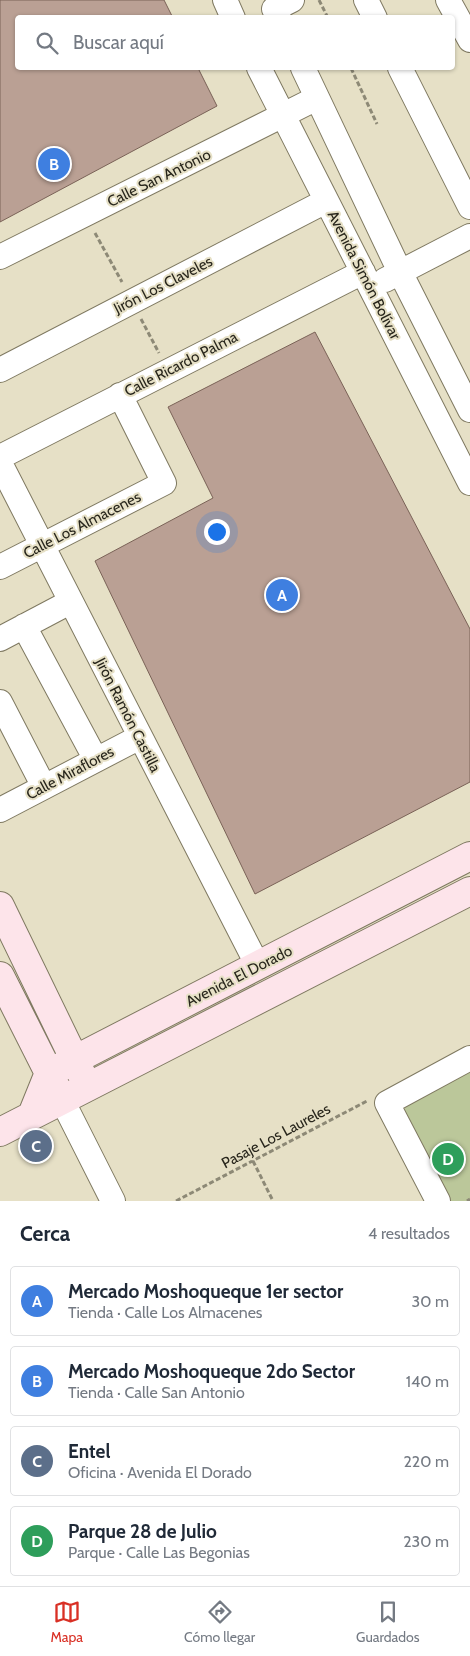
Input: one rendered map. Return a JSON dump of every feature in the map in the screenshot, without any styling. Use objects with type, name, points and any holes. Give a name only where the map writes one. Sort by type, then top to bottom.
[{"type":"street","points":[[225,0],[232,15]]},
{"type":"street","points":[[366,0],[373,15]]},
{"type":"street","points":[[448,0],[470,40]]},
{"type":"street","name":"Avenida Simón Bolívar","points":[[260,70],[470,483]]},
{"type":"street","points":[[304,70],[400,272],[470,410]]},
{"type":"street","points":[[401,70],[470,207]]},
{"type":"street","name":"Calle San Antonio","points":[[0,257],[317,98]]},
{"type":"street","name":"Jirón Los Claveles","points":[[0,370],[326,200]]},
{"type":"street","name":"Calle Ricardo Palma","points":[[0,457],[120,395],[367,280],[400,272],[470,236]]},
{"type":"street","name":"Calle Los Almacenes","points":[[0,567],[164,483],[120,395]]},
{"type":"street","name":"Jirón Ramón Castilla","points":[[0,462],[41,546],[258,966]]},
{"type":"street","points":[[0,639],[70,602]]},
{"type":"street","points":[[24,626],[96,760]]},
{"type":"street","points":[[0,702],[44,787]]},
{"type":"street","name":"Calle Miraflores","points":[[0,810],[140,737]]},
{"type":"street","name":"Avenida El Dorado","points":[[49,1073],[470,856]]},
{"type":"street","name":"Avenida El Dorado","points":[[0,1132],[470,891]]},
{"type":"street","points":[[0,906],[88,1087],[77,1131]]},
{"type":"street","points":[[0,976],[113,1201]]},
{"type":"street","points":[[438,1201],[387,1103],[470,1058]]},
{"type":"street","points":[[32,1115],[49,1073]]},
{"type":"path","points":[[320,0],[327,15]]},
{"type":"path","points":[[352,70],[377,124]]},
{"type":"path","name":"Pasaje Los Laureles","points":[[176,1201],[373,1098],[387,1103]]},
{"type":"path","points":[[253,1161],[273,1201]]},
{"type":"green space","points":[[470,1065],[470,1201],[447,1201],[404,1111],[406,1105]]},
{"type":"building","points":[[0,0],[164,0],[172,15],[15,15],[15,70],[199,70],[217,106],[0,222]]},
{"type":"building","points":[[315,332],[470,629],[470,782],[255,894],[95,561],[213,498],[168,407]]},
{"type":"place","name":"Mercado Moshoqueque 2do Sector","points":[[54,164]]},
{"type":"place","name":"Mercado Moshoqueque 1er sector","points":[[282,595]]},
{"type":"place","name":"Entel","points":[[36,1146]]},
{"type":"place","name":"Parque 28 de Julio","points":[[448,1159]]}]
